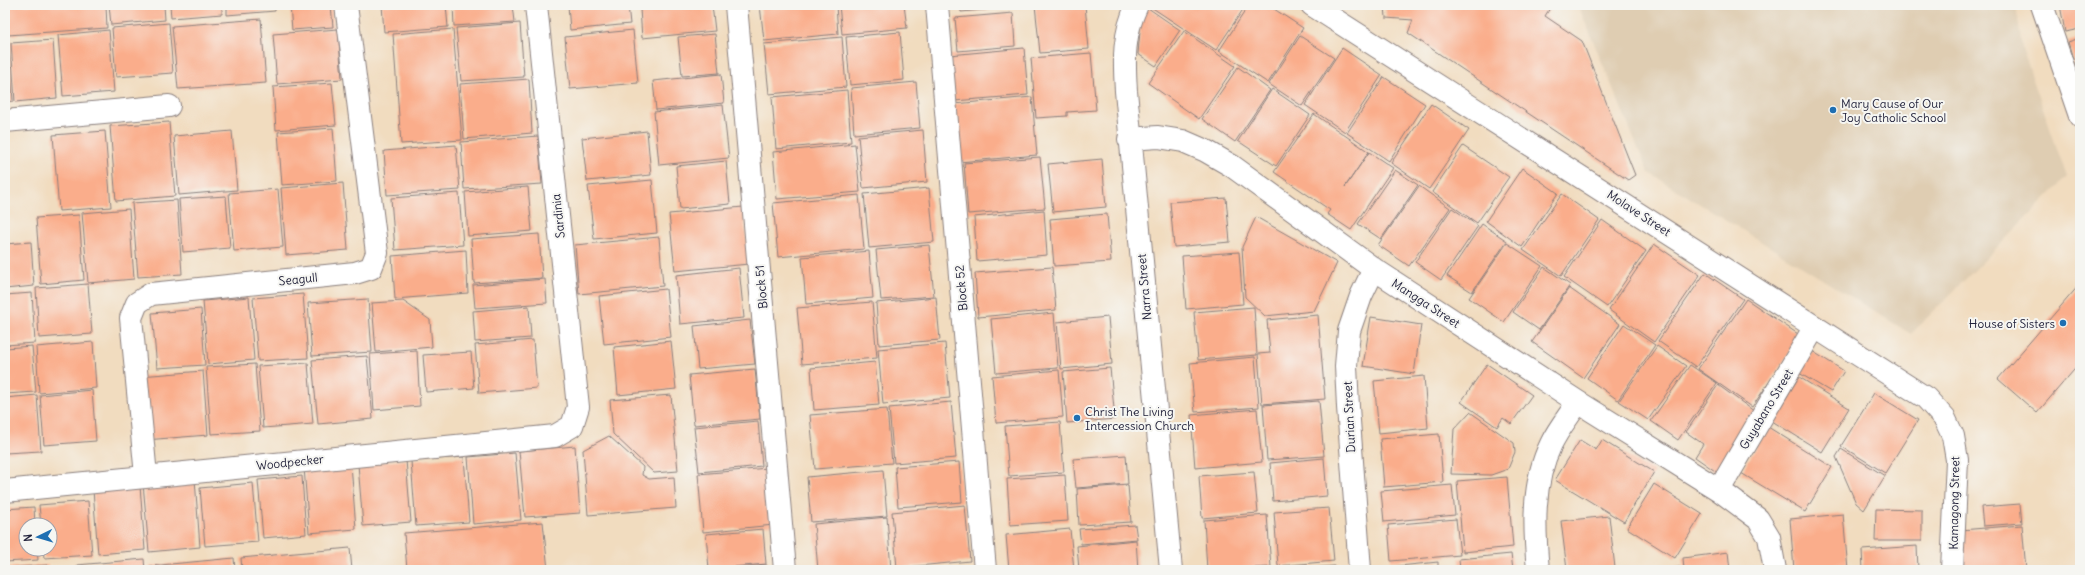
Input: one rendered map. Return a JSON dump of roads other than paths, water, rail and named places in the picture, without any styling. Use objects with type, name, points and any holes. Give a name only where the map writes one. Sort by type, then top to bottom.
[{"type":"street","name":"Seagull","points":[[146,476],[131,318],[137,303],[151,294],[355,273],[371,268],[377,254],[346,5]]},
{"type":"street","name":"Sardinia","points":[[536,5],[578,407],[572,426]]},
{"type":"street","name":"Block 51","points":[[736,5],[785,570]]},
{"type":"street","name":"Block 52","points":[[937,5],[985,570]]},
{"type":"street","name":"Narra Street","points":[[1136,5],[1128,23],[1124,54],[1130,139],[1171,570]]},
{"type":"street","name":"Molave Street","points":[[1312,5],[1336,12],[1814,328],[1926,398],[1945,419],[1953,436]]},
{"type":"street","points":[[2042,5],[2080,116]]},
{"type":"street","points":[[5,121],[169,106]]},
{"type":"street","name":"Mangga Street","points":[[1130,139],[1158,137],[1183,142],[1206,151],[1232,166],[1374,269],[1578,402],[1718,490],[1758,519],[1769,537],[1775,570]]},
{"type":"street","name":"Durian Street","points":[[1360,570],[1346,366],[1349,331],[1361,296],[1374,269]]},
{"type":"street","name":"Guyabano Street","points":[[1718,490],[1814,328]]},
{"type":"street","points":[[1538,570],[1534,511],[1541,473],[1551,444],[1578,402]]},
{"type":"street","name":"Woodpecker","points":[[5,491],[555,436],[572,426]]},
{"type":"street","name":"Kamagong Street","points":[[1952,570],[1957,460],[1953,436]]},
{"type":"place","name":"Mary Cause of Our Joy Catholic School","points":[[1833,110]]},
{"type":"place","name":"House of Sisters","points":[[2063,323]]},
{"type":"place","name":"Christ The Living Intercession Church","points":[[1077,418]]}]
